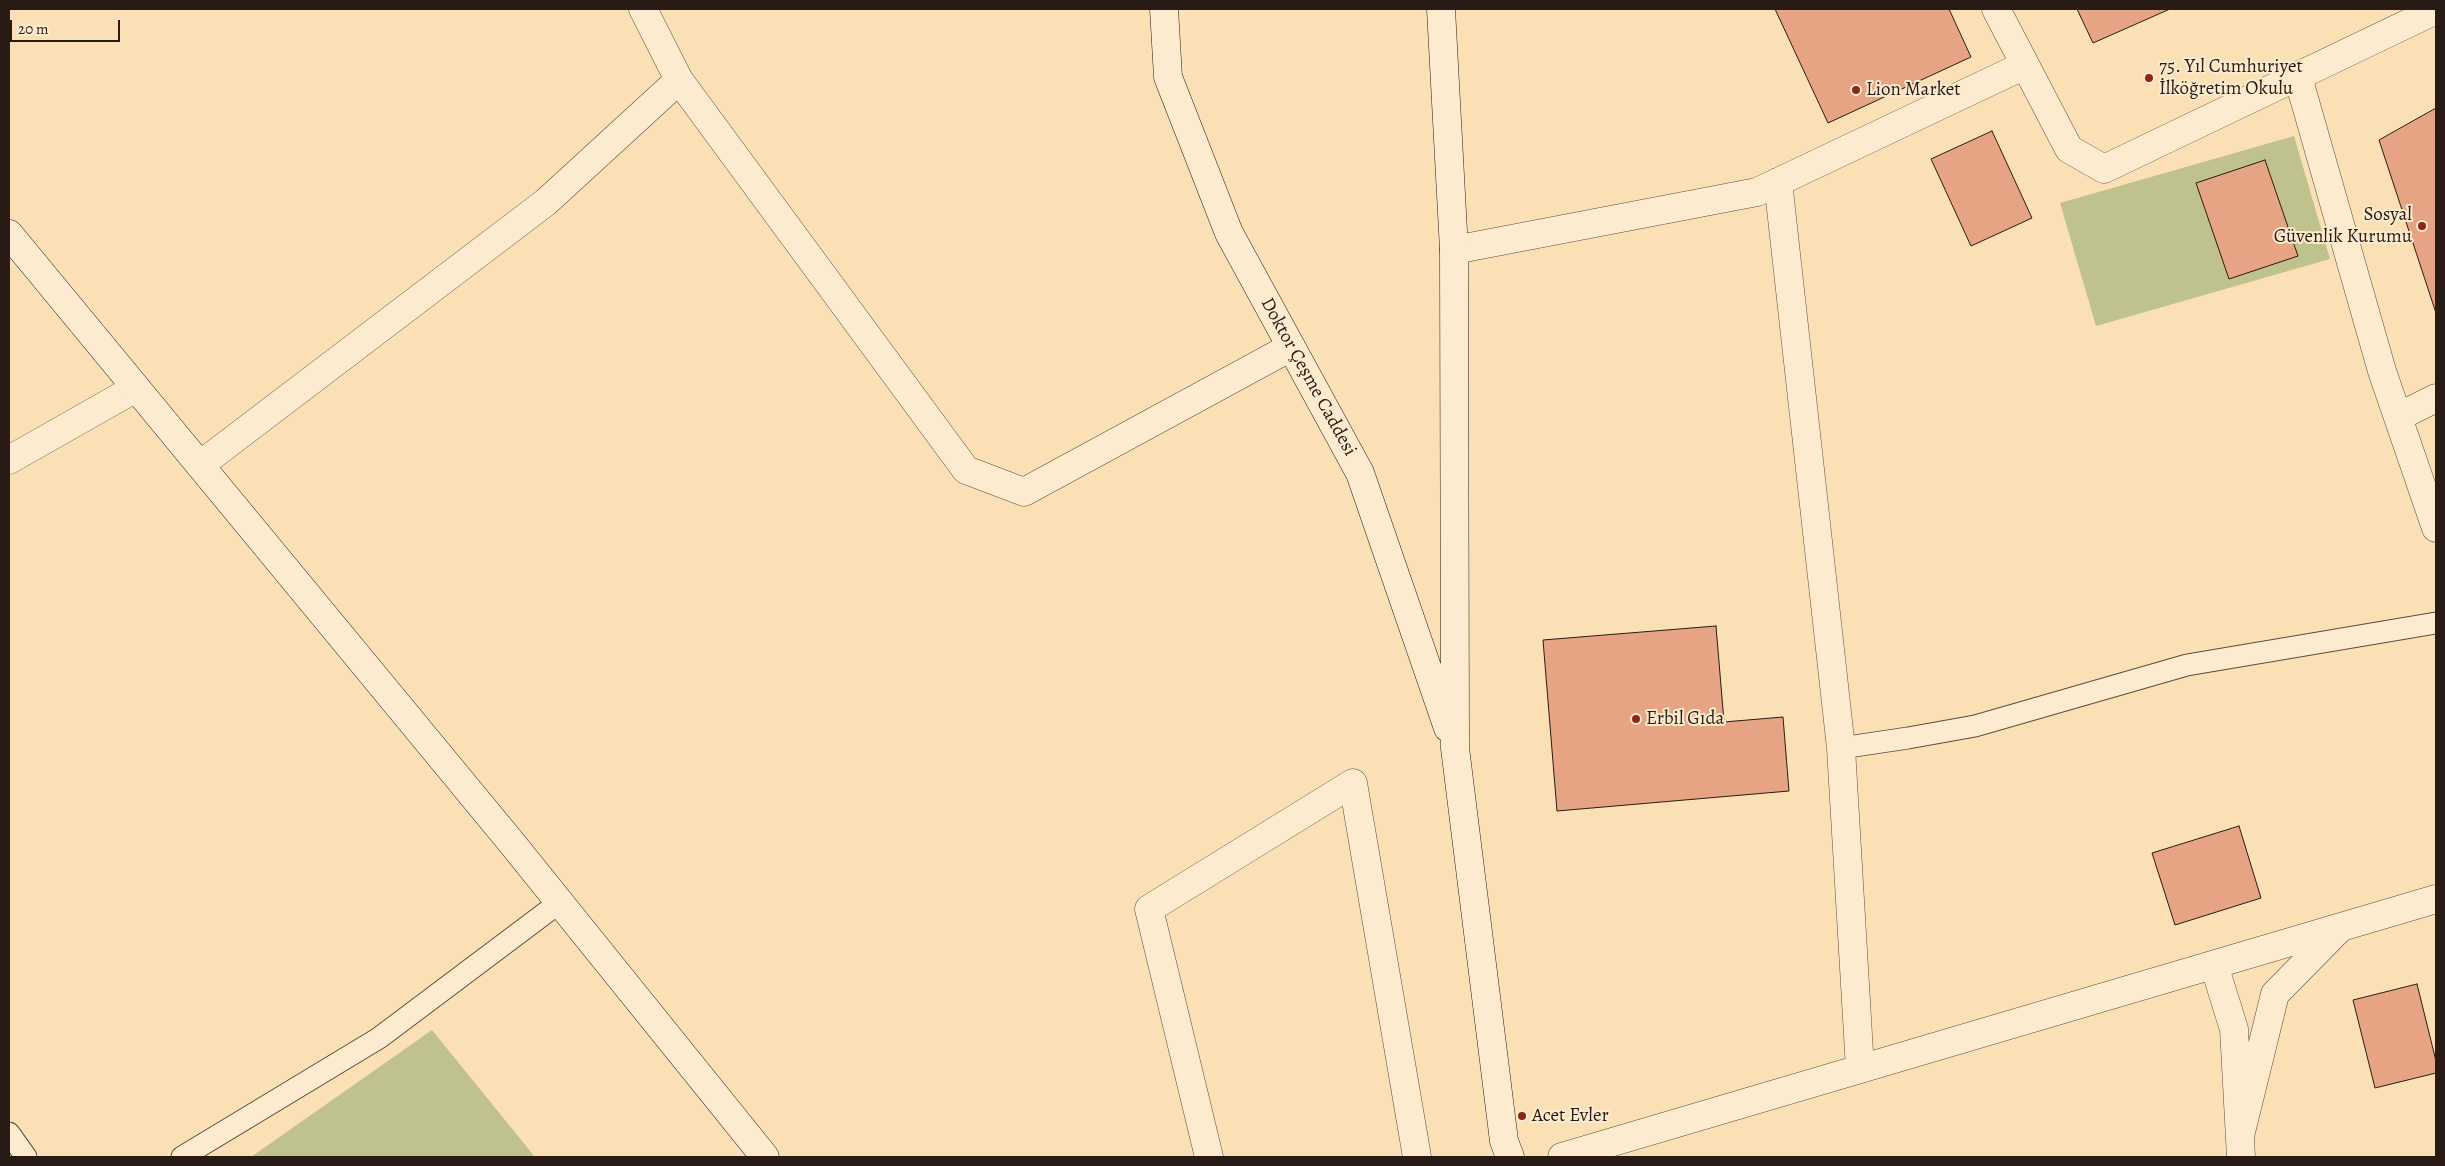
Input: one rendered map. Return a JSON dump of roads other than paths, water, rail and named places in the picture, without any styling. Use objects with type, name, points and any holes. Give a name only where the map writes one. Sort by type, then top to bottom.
[{"type":"street","points":[[644,9],[679,80],[966,470],[1024,492],[1292,347]]},
{"type":"street","name":"Doktor Çeşme Caddesi","points":[[1164,9],[1168,77],[1229,233],[1360,473],[1455,748]]},
{"type":"street","points":[[1441,9],[1454,250],[1455,748],[1504,1141],[1510,1157]]},
{"type":"street","points":[[1996,9],[2069,149],[2104,169],[2436,10]]},
{"type":"street","points":[[1454,250],[1757,192],[2025,65]]},
{"type":"street","points":[[2298,77],[2382,371],[2436,528]]},
{"type":"street","points":[[200,465],[546,202],[679,80]]},
{"type":"street","points":[[1778,182],[1841,748],[1860,1069]]},
{"type":"street","points":[[9,234],[560,902],[765,1157]]},
{"type":"street","points":[[9,460],[136,388]]},
{"type":"street","points":[[2398,417],[2436,398]]},
{"type":"street","points":[[1209,1157],[1148,909],[1353,783],[1417,1157]]},
{"type":"street","points":[[1562,1157],[2436,899]]},
{"type":"street","points":[[2241,1146],[2275,994],[2339,928]]},
{"type":"street","points":[[2214,965],[2234,1029],[2241,1146]]},
{"type":"lane","points":[[1841,748],[1975,726],[2187,665],[2436,623]]},
{"type":"lane","points":[[182,1157],[379,1038],[560,902]]},
{"type":"lane","points":[[9,1133],[26,1157]]},
{"type":"place","name":"75. Yıl Cumhuriyet İlköğretim Okulu","points":[[2149,78]]},
{"type":"place","name":"Lion Market","points":[[1856,90]]},
{"type":"place","name":"Sosyal Güvenlik Kurumu","points":[[2422,226]]},
{"type":"place","name":"Erbil Gıda","points":[[1636,719]]},
{"type":"place","name":"Acet Evler","points":[[1522,1116]]}]
